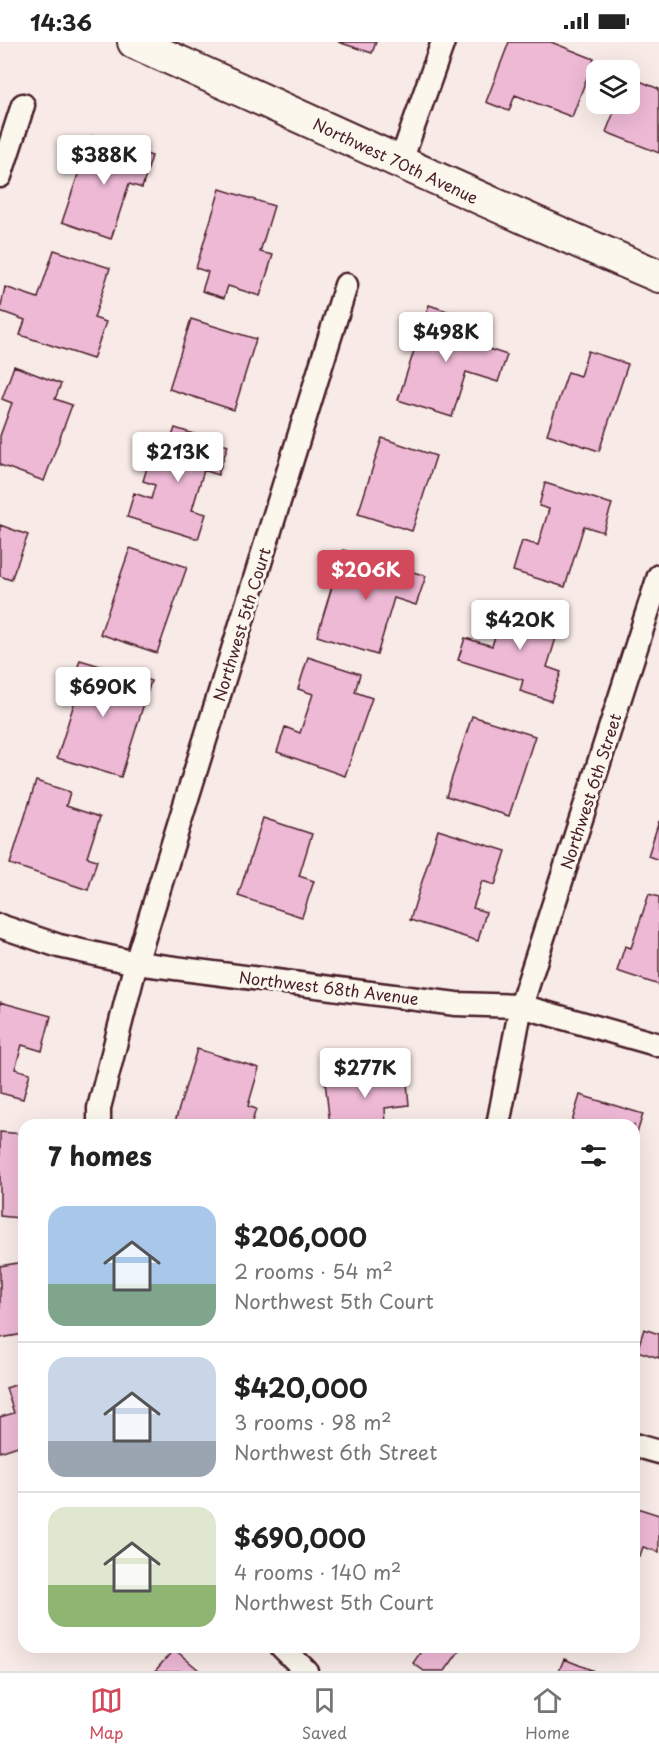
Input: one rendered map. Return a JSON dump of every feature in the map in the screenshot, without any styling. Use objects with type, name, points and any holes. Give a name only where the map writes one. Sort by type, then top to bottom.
[{"type":"street","name":"Northwest 70th Avenue","points":[[134,42],[401,161],[515,215],[659,276]]},
{"type":"street","points":[[401,161],[443,42]]},
{"type":"street","points":[[0,176],[23,105]]},
{"type":"street","name":"Northwest 5th Court","points":[[99,1119],[99,1108],[136,963],[346,285]]},
{"type":"street","name":"Northwest 6th Street","points":[[499,1119],[521,1006],[659,576]]},
{"type":"street","name":"Northwest 68th Avenue","points":[[0,926],[59,946],[136,963],[456,1004],[521,1006],[659,1045]]},
{"type":"street","points":[[640,1447],[659,1452]]},
{"type":"street","points":[[288,1653],[306,1671]]},
{"type":"building","points":[[338,42],[376,42],[372,53]]},
{"type":"building","points":[[509,42],[551,42],[594,59],[586,60],[586,80],[572,117],[515,95],[509,111],[486,102]]},
{"type":"building","points":[[640,81],[659,89],[659,153],[606,132],[613,114],[640,114]]},
{"type":"building","points":[[91,136],[152,156],[142,188],[129,184],[111,239],[62,222]]},
{"type":"building","points":[[220,189],[274,206],[260,252],[273,255],[260,296],[228,286],[224,298],[202,291],[208,272],[196,268]]},
{"type":"building","points":[[54,250],[110,268],[94,318],[106,322],[93,359],[20,335],[25,320],[0,311],[5,287],[38,298]]},
{"type":"building","points":[[429,305],[468,318],[461,340],[507,355],[498,382],[466,372],[452,417],[398,400]]},
{"type":"building","points":[[191,319],[256,339],[234,410],[169,389]]},
{"type":"building","points":[[588,351],[628,364],[599,451],[547,434],[568,372],[580,376]]},
{"type":"building","points":[[14,366],[61,384],[55,399],[72,405],[44,481],[0,465],[0,436],[12,403],[2,399]]},
{"type":"building","points":[[175,428],[228,445],[218,475],[204,470],[192,510],[206,514],[198,539],[127,517],[134,493],[151,499],[155,485],[143,481],[155,441],[169,445]]},
{"type":"building","points":[[382,438],[436,456],[412,531],[358,514]]},
{"type":"building","points":[[545,483],[612,504],[603,532],[584,526],[565,587],[513,571],[522,541],[538,545],[549,509],[539,506]]},
{"type":"building","points":[[0,525],[28,535],[11,580],[0,576]]},
{"type":"building","points":[[130,548],[187,567],[157,653],[100,634]]},
{"type":"building","points":[[343,550],[426,576],[416,605],[394,598],[377,655],[317,636]]},
{"type":"building","points":[[505,604],[561,622],[547,667],[561,672],[551,701],[520,691],[523,680],[458,660],[465,638],[492,646]]},
{"type":"building","points":[[308,657],[360,674],[355,692],[372,698],[345,776],[277,752],[285,727],[300,733],[313,694],[298,689]]},
{"type":"building","points":[[80,660],[151,681],[121,777],[57,758],[77,694],[70,692]]},
{"type":"building","points":[[472,716],[535,736],[509,816],[446,796]]},
{"type":"building","points":[[36,781],[70,792],[66,806],[100,817],[87,857],[97,860],[88,890],[10,864]]},
{"type":"building","points":[[263,818],[312,834],[299,876],[314,881],[302,917],[238,896]]},
{"type":"building","points":[[659,821],[659,860],[648,856]]},
{"type":"building","points":[[438,830],[506,851],[495,885],[482,881],[473,908],[486,912],[478,941],[410,920]]},
{"type":"building","points":[[649,894],[659,897],[659,985],[617,971],[625,946],[631,948]]},
{"type":"building","points":[[0,1002],[51,1016],[42,1051],[22,1045],[15,1069],[30,1073],[23,1099],[0,1093]]},
{"type":"building","points":[[197,1049],[259,1068],[248,1106],[256,1109],[253,1119],[176,1119]]},
{"type":"building","points":[[406,1072],[409,1105],[385,1108],[386,1119],[329,1119],[325,1081]]},
{"type":"building","points":[[580,1095],[643,1114],[640,1124],[640,1119],[573,1119]]},
{"type":"building","points":[[0,1132],[18,1134],[18,1218],[0,1216]]},
{"type":"building","points":[[18,1263],[18,1335],[0,1338],[0,1266]]},
{"type":"building","points":[[644,1329],[659,1334],[659,1358],[640,1352]]},
{"type":"building","points":[[18,1384],[18,1446],[0,1452],[0,1417],[14,1413],[6,1388]]},
{"type":"building","points":[[640,1509],[659,1515],[659,1552],[643,1547],[640,1556]]},
{"type":"building","points":[[171,1653],[179,1653],[200,1671],[155,1671]]},
{"type":"building","points":[[420,1653],[458,1653],[445,1671],[424,1671],[413,1663]]},
{"type":"building","points":[[564,1659],[594,1671],[559,1671]]}]
